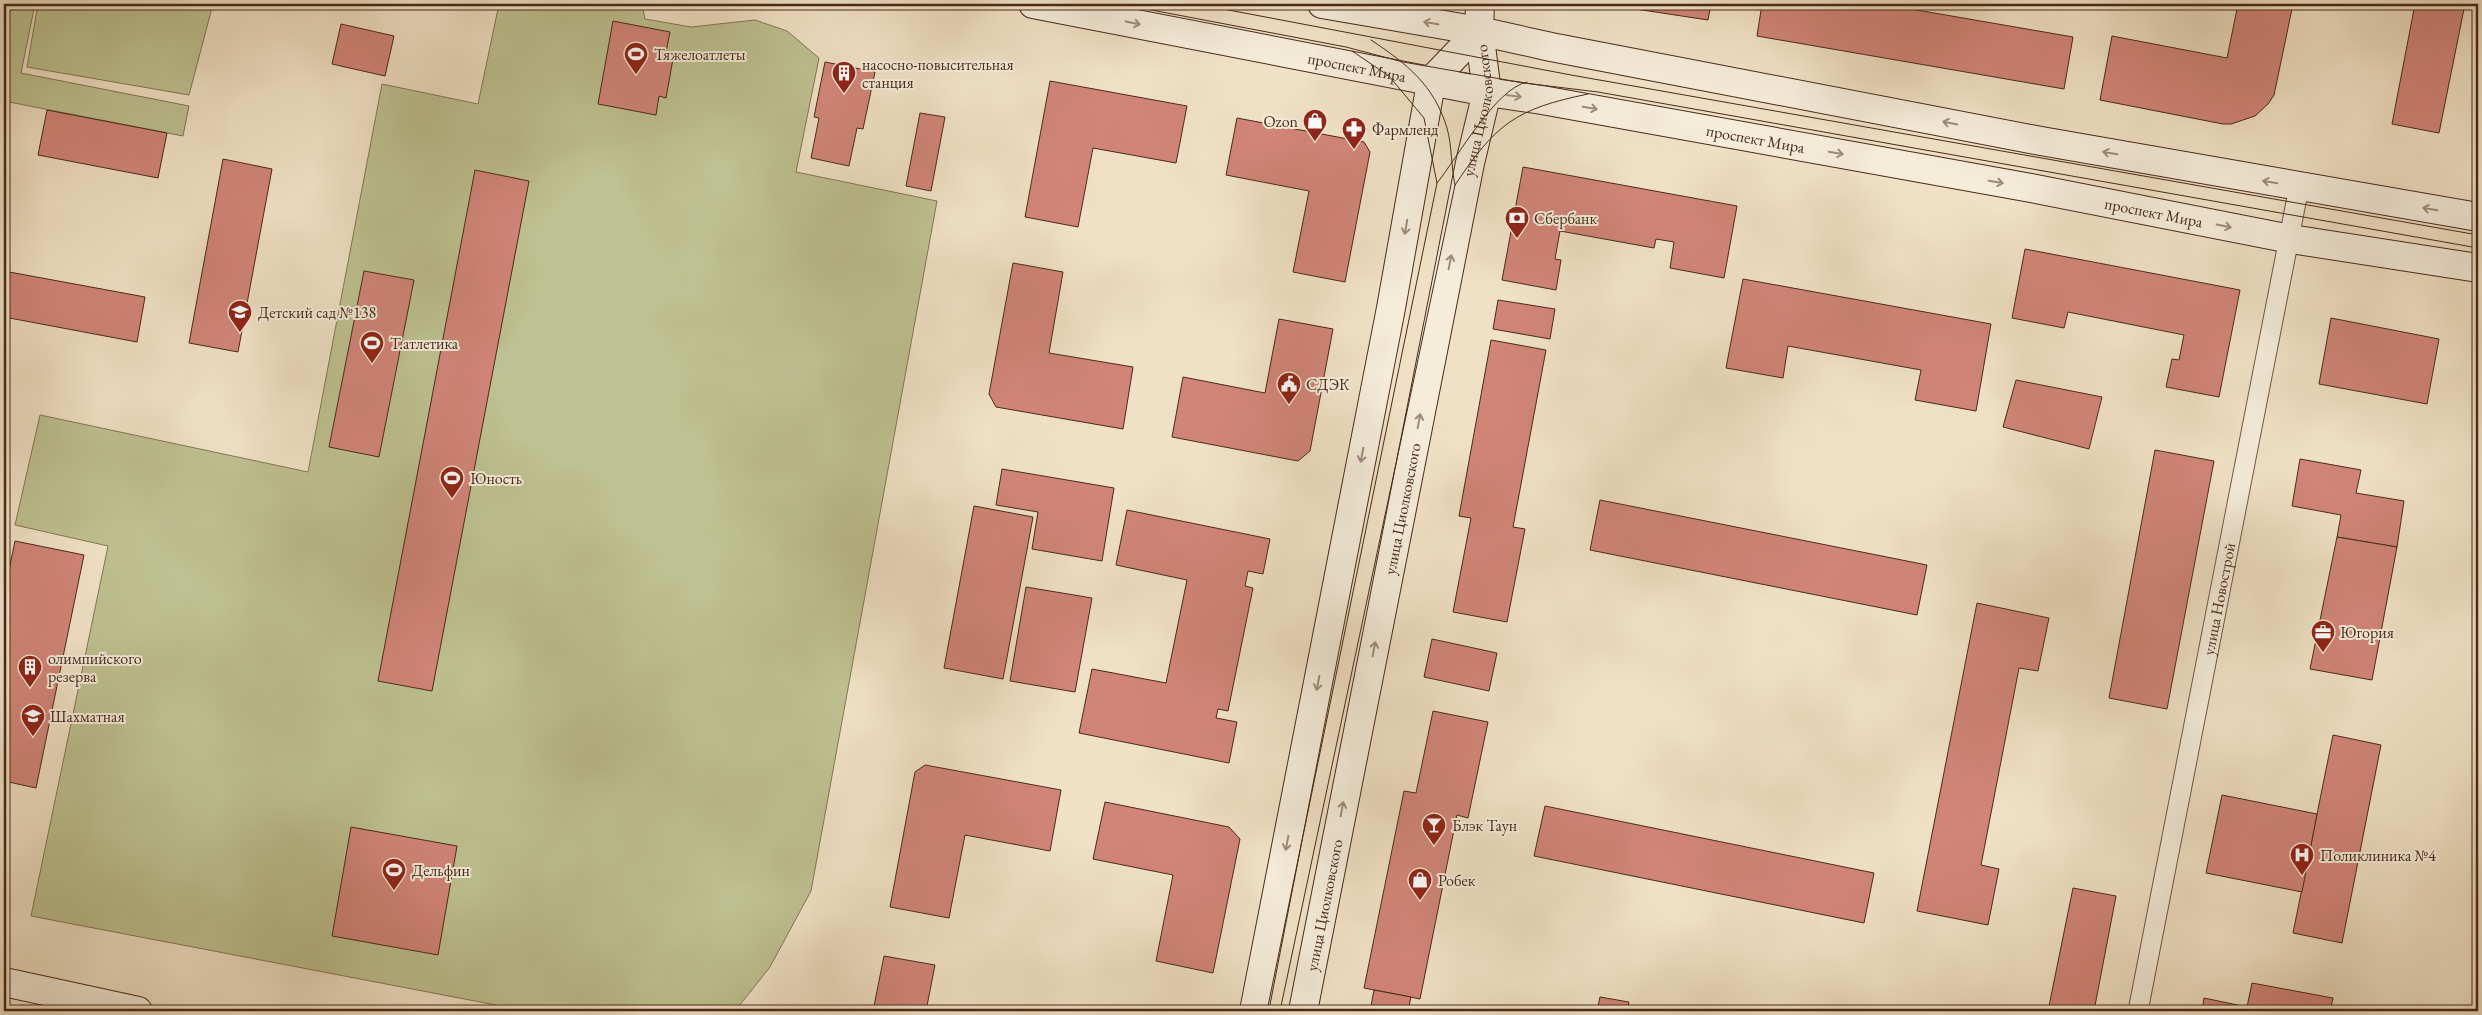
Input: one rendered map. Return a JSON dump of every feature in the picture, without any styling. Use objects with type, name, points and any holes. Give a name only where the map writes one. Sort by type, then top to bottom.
[{"type":"main road","name":"проспект Мира","points":[[1033,4],[1487,92],[1570,105],[2031,188],[2290,239],[2478,268]]},
{"type":"main road","points":[[1322,4],[1479,31],[1551,47],[2042,141],[2478,217]]},
{"type":"main road","name":"улица Циолковского","points":[[1302,1011],[1470,163],[1487,92],[1479,31],[1480,4]]},
{"type":"main road","points":[[1254,1011],[1431,81],[1479,31]]},
{"type":"main road","points":[[4,982],[138,1011]]},
{"type":"street","name":"улица Новострой","points":[[2138,1011],[2299,187]]},
{"type":"green space","points":[[4,4],[35,4],[21,73],[189,106],[183,136],[4,101]]},
{"type":"green space","points":[[38,4],[213,4],[189,95],[27,67]]},
{"type":"green space","name":"Юность","points":[[499,4],[642,4],[645,19],[691,27],[755,20],[787,31],[819,58],[796,172],[937,201],[811,891],[770,967],[735,1011],[527,1011],[31,916],[108,546],[15,525],[40,415],[308,472],[382,84],[478,104]]},
{"type":"building","points":[[1603,4],[1711,4],[1708,20]]},
{"type":"building","points":[[1762,4],[1882,4],[2073,37],[2064,89],[1757,36]]},
{"type":"building","points":[[2238,4],[2293,4],[2274,95],[2268,104],[2255,116],[2231,124],[2223,124],[2100,100],[2112,36],[2227,58]]},
{"type":"building","points":[[2415,4],[2465,4],[2439,133],[2392,124]]},
{"type":"building","name":"Тяжелоатлеты","points":[[613,21],[670,32],[666,52],[674,53],[666,98],[659,96],[656,115],[598,104]]},
{"type":"building","points":[[341,24],[394,36],[385,76],[332,64]]},
{"type":"building","name":"насосно-повысительная станция","points":[[825,62],[875,72],[863,129],[857,128],[849,166],[811,158],[819,118],[814,117]]},
{"type":"building","points":[[1050,81],[1187,106],[1176,163],[1093,148],[1078,227],[1025,217]]},
{"type":"building","points":[[47,110],[167,133],[158,178],[38,155]]},
{"type":"building","points":[[920,113],[945,117],[931,191],[906,186]]},
{"type":"building","points":[[1237,118],[1364,142],[1370,152],[1345,282],[1293,272],[1309,191],[1226,175]]},
{"type":"building","points":[[223,159],[272,169],[238,352],[189,343]]},
{"type":"building","points":[[1523,167],[1737,206],[1724,278],[1670,268],[1674,242],[1656,239],[1654,248],[1560,231],[1555,259],[1561,260],[1556,290],[1502,280]]},
{"type":"building","points":[[475,170],[529,181],[432,691],[378,681]]},
{"type":"building","points":[[2025,249],[2240,290],[2219,397],[2166,387],[2172,359],[2179,360],[2184,335],[2068,312],[2064,328],[2012,318]]},
{"type":"building","points":[[1013,263],[1063,272],[1049,353],[1133,367],[1123,429],[996,407],[989,394]]},
{"type":"building","points":[[4,271],[145,297],[137,342],[4,317]]},
{"type":"building","name":"Т.атлетика","points":[[364,271],[414,280],[379,457],[329,447]]},
{"type":"building","points":[[1743,279],[1991,324],[1976,411],[1915,400],[1921,370],[1788,346],[1783,378],[1726,368]]},
{"type":"building","points":[[1498,300],[1555,309],[1550,339],[1493,329]]},
{"type":"building","points":[[2331,318],[2439,339],[2427,404],[2319,384]]},
{"type":"building","points":[[1279,319],[1333,329],[1310,451],[1298,461],[1172,437],[1183,377],[1265,393]]},
{"type":"building","points":[[1491,340],[1546,350],[1513,527],[1525,529],[1507,622],[1453,612],[1471,518],[1459,516]]},
{"type":"building","points":[[2016,380],[2102,397],[2089,449],[2003,427]]},
{"type":"building","points":[[2155,450],[2214,461],[2167,709],[2109,698]]},
{"type":"building","points":[[2300,459],[2361,470],[2356,493],[2404,501],[2397,547],[2337,537],[2341,515],[2292,506]]},
{"type":"building","points":[[1002,469],[1114,488],[1102,561],[1032,549],[1038,512],[996,505]]},
{"type":"building","points":[[1600,500],[1927,565],[1917,615],[1590,550]]},
{"type":"building","points":[[974,506],[1033,517],[1003,679],[944,668]]},
{"type":"building","points":[[1127,510],[1270,539],[1263,574],[1248,571],[1245,586],[1253,588],[1228,711],[1218,709],[1216,718],[1237,722],[1229,763],[1079,733],[1092,669],[1166,683],[1187,580],[1116,565]]},
{"type":"building","points":[[2337,537],[2397,547],[2372,680],[2310,669]]},
{"type":"building","name":"олимпийского резерва","points":[[15,541],[84,555],[36,788],[4,781],[4,594]]},
{"type":"building","points":[[1026,587],[1092,598],[1075,692],[1010,681]]},
{"type":"building","points":[[1977,603],[2049,618],[2038,671],[2019,668],[1981,865],[1999,869],[1988,925],[1917,911]]},
{"type":"building","points":[[1432,639],[1497,653],[1489,691],[1424,677]]},
{"type":"building","points":[[1433,711],[1488,722],[1468,818],[1457,815],[1420,999],[1364,988],[1404,791],[1416,793]]},
{"type":"building","points":[[2333,735],[2381,745],[2342,943],[2293,933]]},
{"type":"building","points":[[925,765],[1061,790],[1050,851],[965,835],[949,918],[890,907],[915,772]]},
{"type":"building","points":[[2222,795],[2317,814],[2302,892],[2206,873]]},
{"type":"building","points":[[1105,802],[1229,827],[1240,839],[1213,973],[1156,961],[1173,875],[1093,859]]},
{"type":"building","points":[[1545,806],[1874,873],[1864,923],[1534,856]]},
{"type":"building","name":"Дельфин","points":[[351,827],[457,846],[438,955],[332,936]]},
{"type":"building","points":[[2073,888],[2116,896],[2094,1011],[2048,1011]]},
{"type":"building","points":[[884,956],[935,965],[926,1011],[873,1011]]},
{"type":"building","points":[[2252,983],[2333,998],[2330,1011],[2202,1011],[2204,998],[2247,1007]]},
{"type":"building","points":[[1374,990],[1411,997],[1408,1011],[1370,1011]]},
{"type":"building","points":[[1600,997],[1629,1002],[1627,1011],[1597,1011]]},
{"type":"tram line","points":[[1120,4],[1346,47],[1403,62],[1524,83],[1598,92],[2478,248]]},
{"type":"tram line","points":[[1197,4],[1571,75],[2478,235]]},
{"type":"tram line","points":[[1371,40],[1418,77],[1435,99],[1449,135],[1455,185]]},
{"type":"tram line","points":[[1267,1011],[1437,183],[1424,118],[1389,76],[1352,51]]},
{"type":"tram line","points":[[1437,183],[1490,110],[1515,87],[1527,82]]},
{"type":"tram line","points":[[1280,1011],[1455,185],[1483,147],[1510,122],[1542,106],[1588,94]]},
{"type":"place","name":"Тяжелоатлеты","points":[[636,75]]},
{"type":"place","name":"насосно-повысительная станция","points":[[844,94]]},
{"type":"place","name":"Ozon","points":[[1315,142]]},
{"type":"place","name":"Фармленд","points":[[1354,150]]},
{"type":"place","name":"Сбербанк","points":[[1517,239]]},
{"type":"place","name":"Детский сад №138","points":[[240,333]]},
{"type":"place","name":"Т.атлетика","points":[[372,364]]},
{"type":"place","name":"СДЭК","points":[[1289,405]]},
{"type":"place","name":"Юность","points":[[452,499]]},
{"type":"place","name":"Югория","points":[[2323,653]]},
{"type":"place","name":"олимпийского резерва","points":[[30,688]]},
{"type":"place","name":"Шахматная","points":[[33,737]]},
{"type":"place","name":"Блэк Таун","points":[[1434,846]]},
{"type":"place","name":"Поликлиника №4","points":[[2302,876]]},
{"type":"place","name":"Дельфин","points":[[394,891]]},
{"type":"place","name":"Робек","points":[[1420,901]]}]
